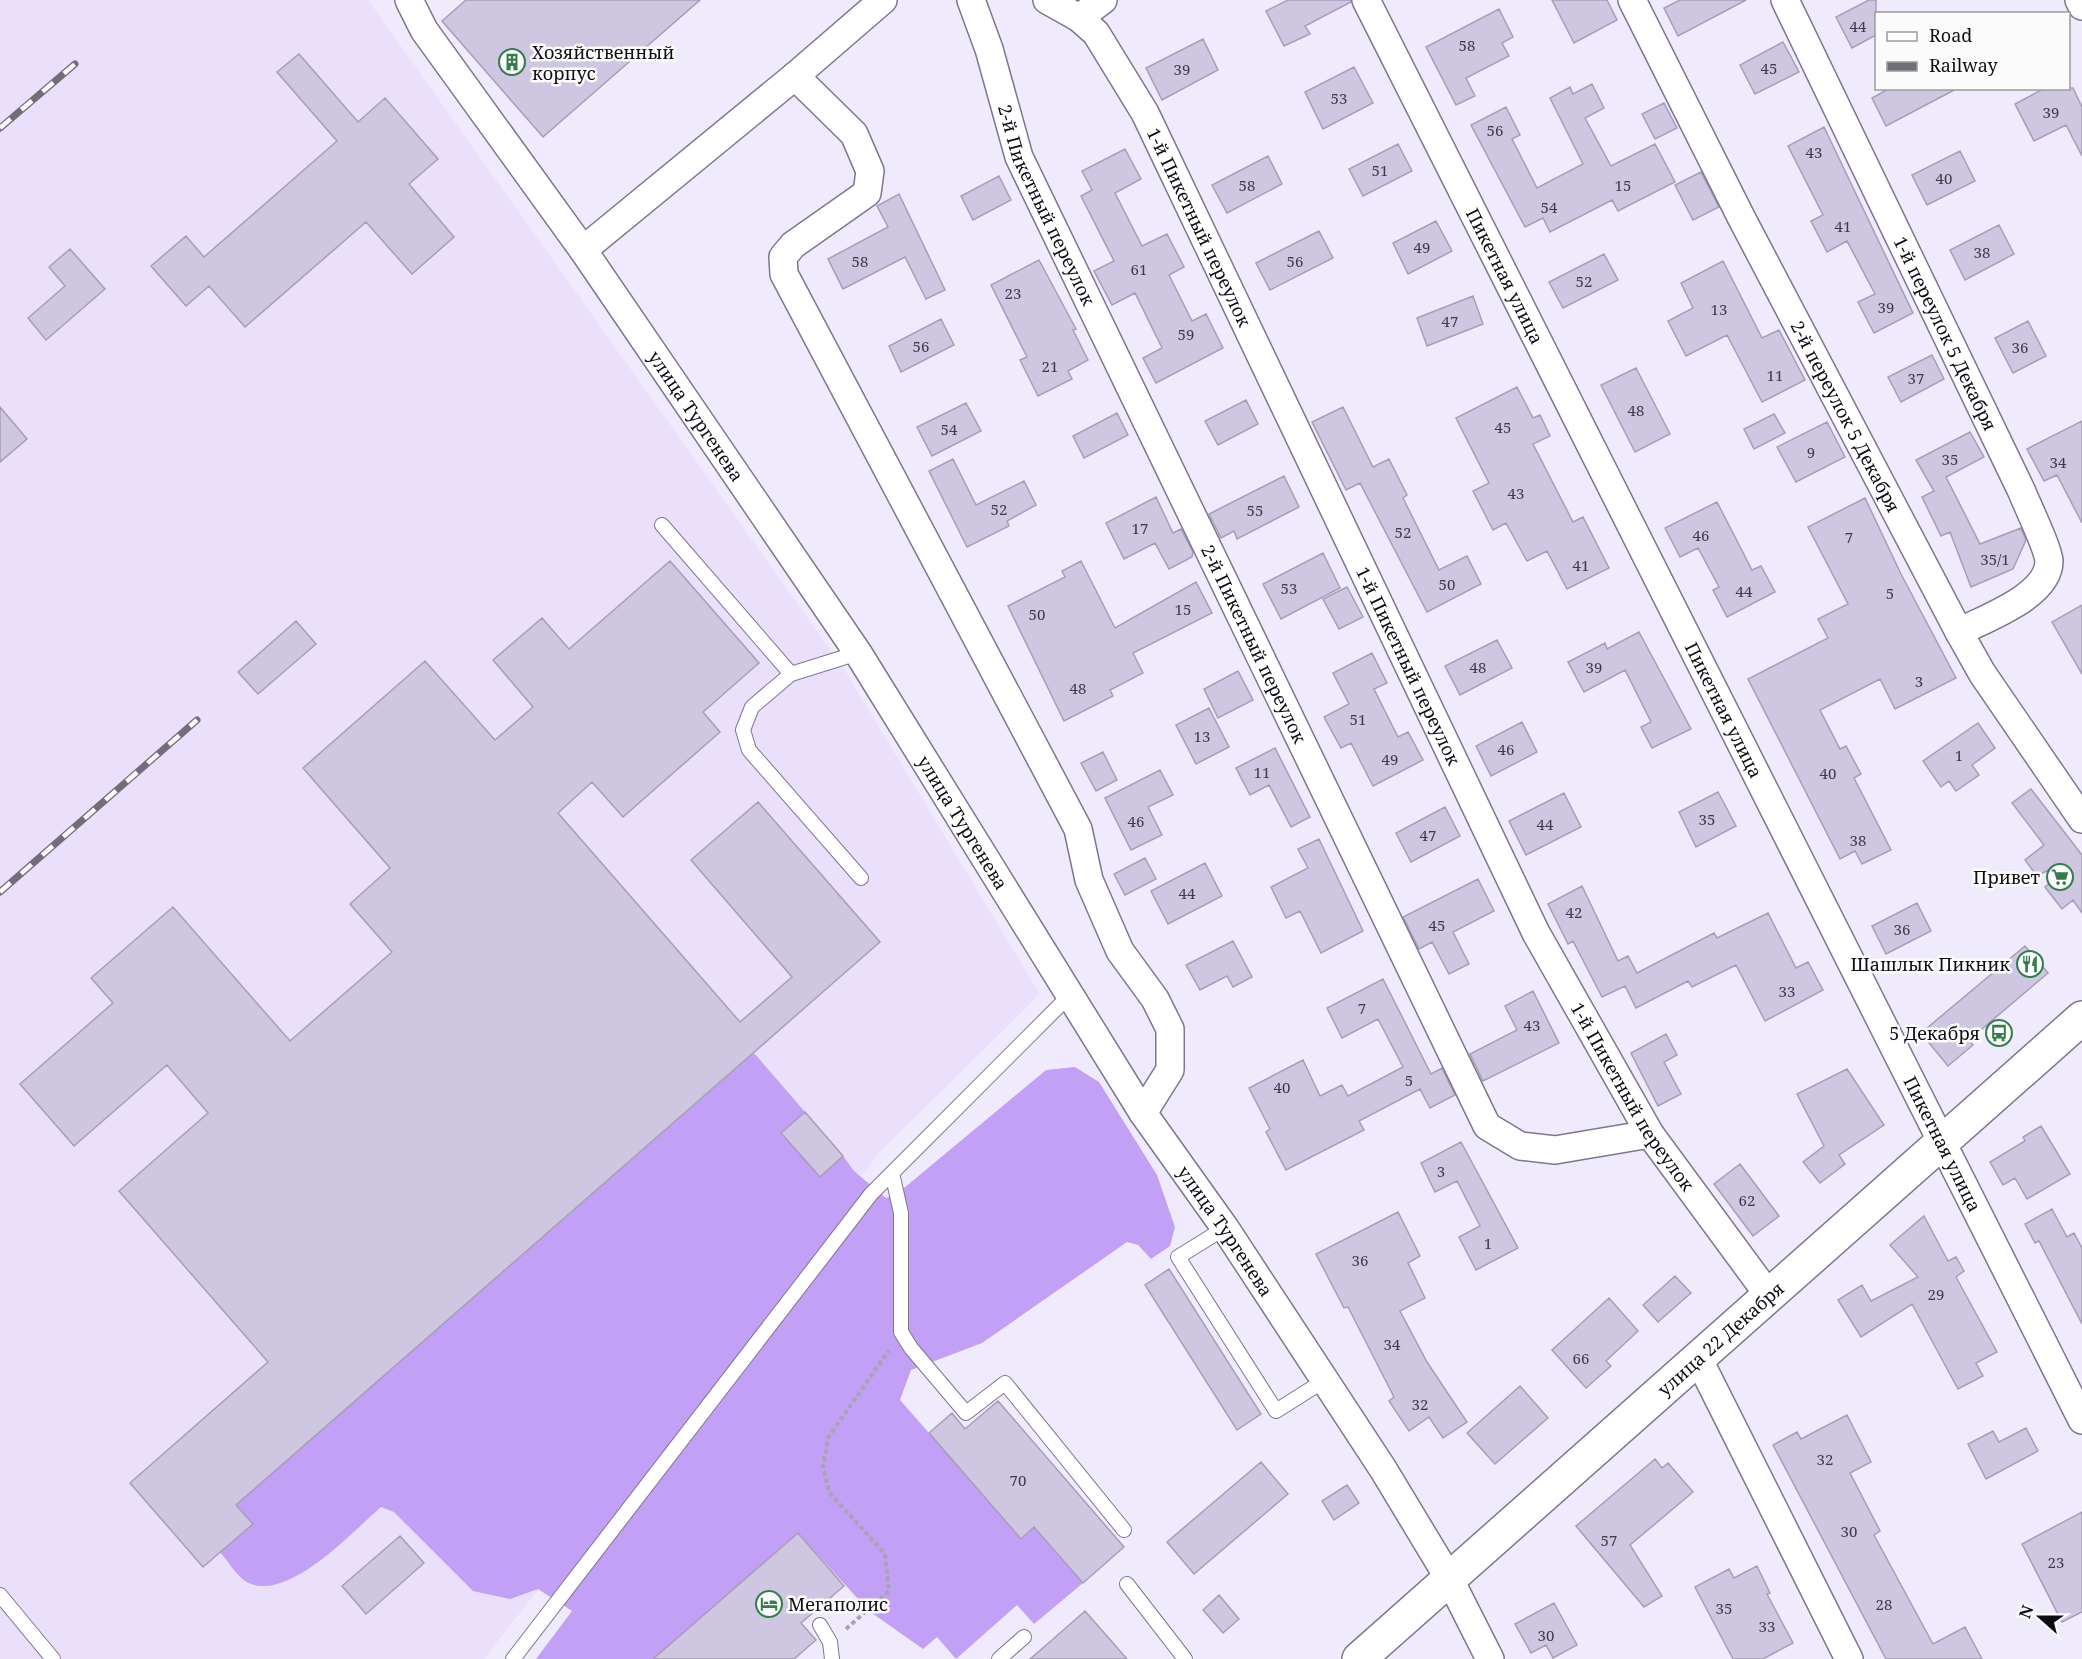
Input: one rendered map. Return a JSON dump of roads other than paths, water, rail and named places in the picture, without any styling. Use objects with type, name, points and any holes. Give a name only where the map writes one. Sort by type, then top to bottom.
[{"type":"main road","name":"улица 22 Декабря","points":[[1359,1659],[1699,1360],[2082,1018]]},
{"type":"street","name":"улица Тургенева","points":[[409,0],[424,30],[583,250],[858,653],[1143,1113],[1225,1228],[1325,1380],[1450,1580],[1490,1659]]},
{"type":"street","points":[[583,250],[795,76],[883,0]]},
{"type":"street","name":"2-й Пикетный переулок","points":[[971,0],[989,49],[1019,157],[1487,1126],[1520,1146],[1555,1150],[1650,1134]]},
{"type":"street","name":"1-й Пикетный переулок","points":[[1047,0],[1079,18],[1096,33],[1145,113],[1536,933],[1650,1134],[1770,1297]]},
{"type":"street","points":[[1079,18],[1103,0]]},
{"type":"street","name":"Пикетная улица","points":[[1366,0],[2082,1420]]},
{"type":"street","name":"2-й переулок 5 Декабря","points":[[1632,0],[1741,217],[1959,632],[1982,673],[2082,819]]},
{"type":"street","name":"1-й переулок 5 Декабря","points":[[1785,0],[2022,492],[2049,559],[2046,579],[2034,592],[1959,632]]},
{"type":"street","points":[[2079,0],[2082,6]]},
{"type":"street","points":[[795,76],[854,134],[870,171],[867,193],[793,245],[783,257],[784,274],[1078,829],[1089,880],[1120,951],[1155,999],[1170,1029],[1170,1070],[1143,1113]]},
{"type":"street","points":[[1699,1360],[1849,1659]]},
{"type":"lane","points":[[662,525],[792,674]]},
{"type":"lane","points":[[858,653],[792,674],[752,707],[743,730],[749,750],[861,878]]},
{"type":"lane","points":[[513,1659],[871,1194],[1070,995]]},
{"type":"lane","points":[[892,1173],[901,1213],[901,1332],[911,1348],[966,1413],[1005,1383],[1124,1530]]},
{"type":"lane","points":[[1225,1228],[1178,1257],[1276,1411],[1325,1380]]},
{"type":"lane","points":[[1127,1584],[1185,1659]]},
{"type":"lane","points":[[0,1595],[52,1659]]},
{"type":"lane","points":[[820,1625],[830,1642],[832,1659]]},
{"type":"lane","points":[[999,1659],[1024,1637]]},
{"type":"railway","points":[[0,128],[75,64]]},
{"type":"railway","points":[[0,892],[197,720]]},
{"type":"place","name":"Хозяйственный корпус","points":[[512,62]]},
{"type":"place","name":"Привет","points":[[2060,877]]},
{"type":"place","name":"Шашлык Пикник","points":[[2030,964]]},
{"type":"place","name":"5 Декабря","points":[[1999,1033]]},
{"type":"place","name":"Мегаполис","points":[[769,1604]]}]
